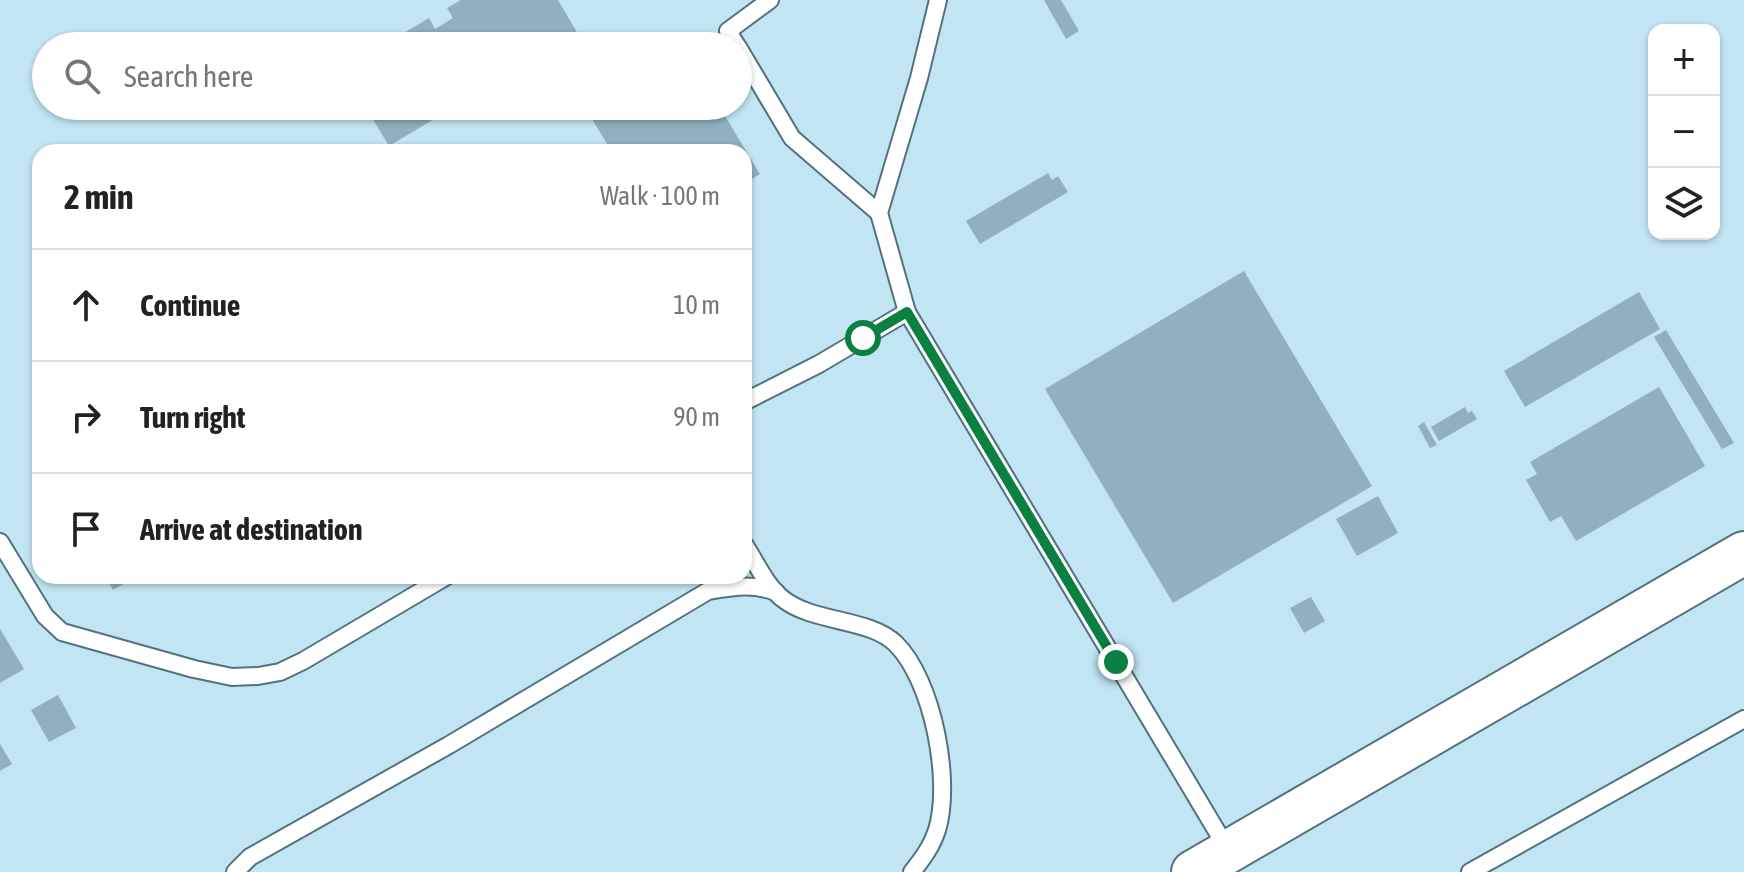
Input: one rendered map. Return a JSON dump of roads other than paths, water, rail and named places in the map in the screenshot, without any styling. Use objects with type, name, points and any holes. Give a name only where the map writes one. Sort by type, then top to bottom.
[{"type":"street","points":[[1193,872],[1744,553]]},
{"type":"lane","points":[[729,32],[770,0]]},
{"type":"lane","points":[[938,0],[919,78],[879,213],[907,312],[1228,851]]},
{"type":"lane","points":[[752,70],[792,138],[879,213]]},
{"type":"lane","points":[[752,398],[819,364],[907,312]]},
{"type":"lane","points":[[0,542],[45,616],[62,632],[232,677],[280,672],[433,584]]},
{"type":"lane","points":[[752,556],[786,602],[879,633],[895,643],[926,690],[934,717],[943,793],[937,828],[929,850],[912,872]]},
{"type":"lane","points":[[235,872],[250,857],[449,745],[708,591],[760,586],[776,592]]},
{"type":"lane","points":[[1470,872],[1744,719]]}]
